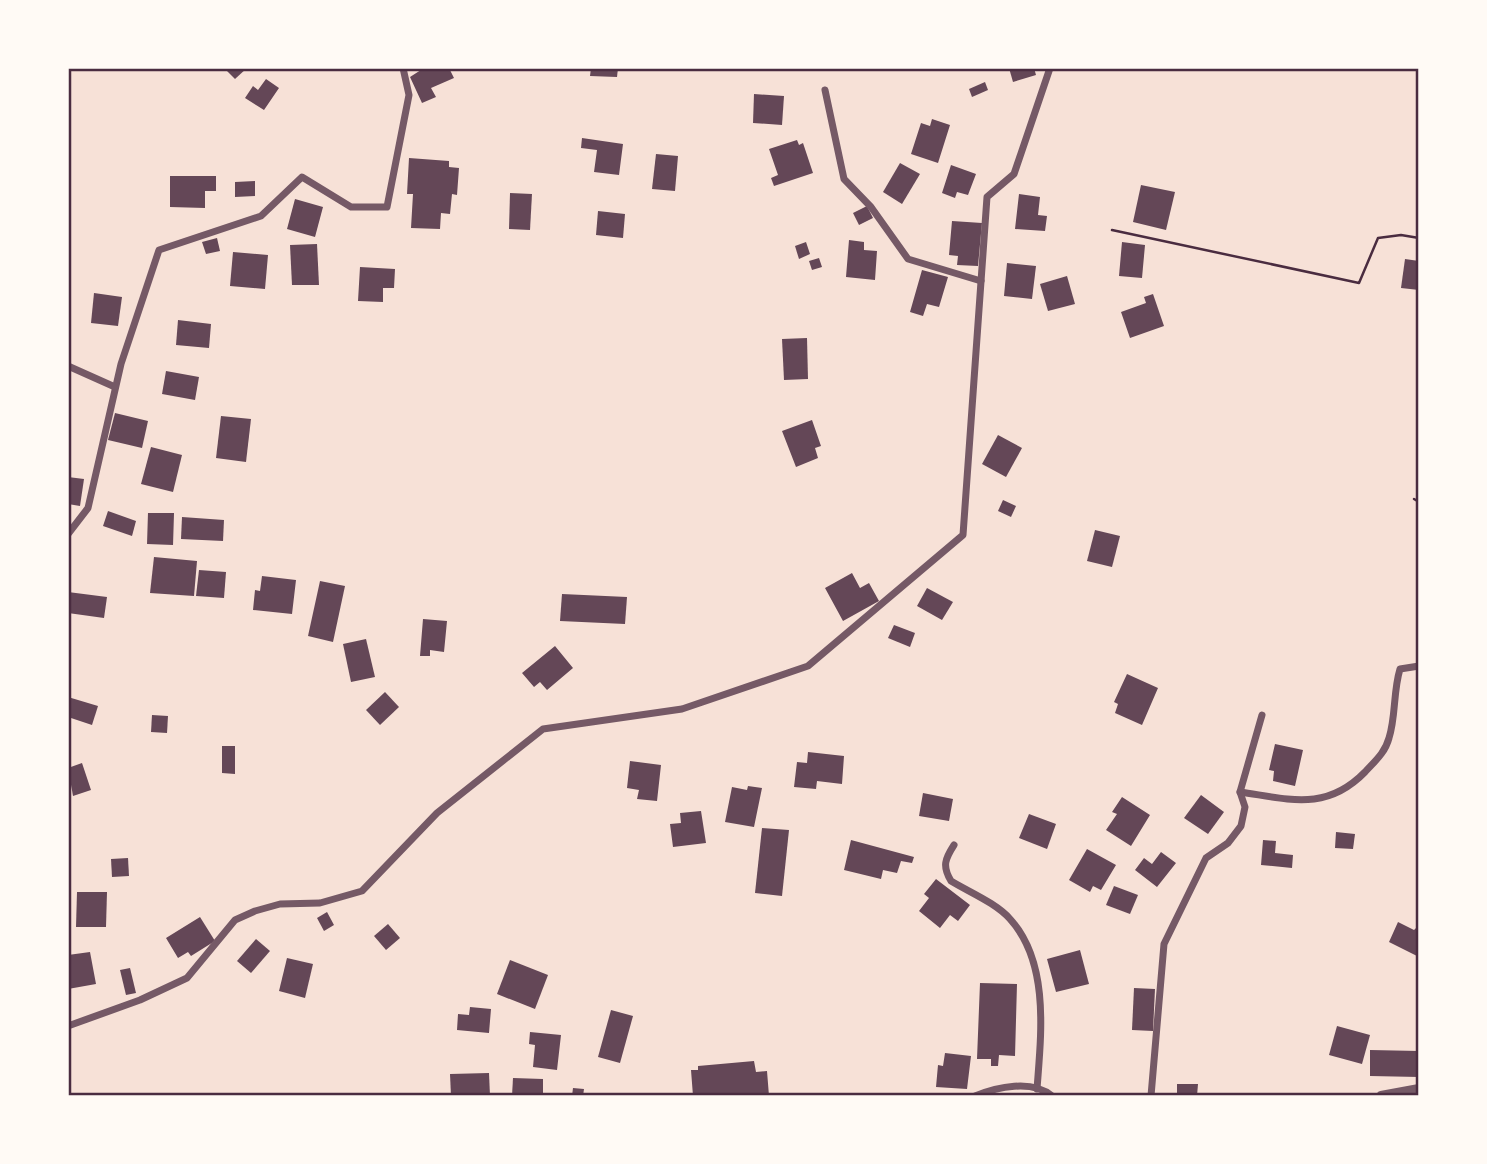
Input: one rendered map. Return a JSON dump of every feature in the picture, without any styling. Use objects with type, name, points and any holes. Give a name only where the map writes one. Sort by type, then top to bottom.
[{"type":"street","points":[[68,534],[88,508],[115,387],[159,250],[261,216],[302,177],[351,207],[387,207],[409,95],[403,68]]},
{"type":"street","points":[[68,1026],[140,1000],[187,978],[235,920],[281,904],[320,903],[362,891],[437,813],[543,729],[682,709],[808,666],[963,535],[987,197],[1014,174],[1051,68]]},
{"type":"street","points":[[825,90],[844,179],[871,206],[908,259],[981,281]]},
{"type":"street","points":[[68,366],[115,387]]},
{"type":"street","points":[[1240,792],[1303,801],[1330,797],[1359,778],[1384,752],[1390,736],[1400,669],[1419,666]]},
{"type":"street","points":[[1151,1096],[1164,944],[1206,858],[1228,843],[1241,827],[1245,807],[1240,792],[1262,715]]},
{"type":"street","points":[[954,845],[944,860],[945,872],[951,881],[1010,918],[1029,953],[1039,989],[1041,1034],[1037,1090]]},
{"type":"street","points":[[975,1096],[993,1088],[1019,1086],[1052,1096]]},
{"type":"street","points":[[1381,1096],[1419,1089]]},
{"type":"path","points":[[1112,230],[1359,283],[1378,238],[1401,234],[1419,238]]},
{"type":"path","points":[[1414,499],[1419,502]]},
{"type":"building","points":[[224,68],[247,68],[235,79]]},
{"type":"building","points":[[424,68],[449,68],[454,78],[431,88],[436,97],[422,103],[410,77]]},
{"type":"building","points":[[591,68],[618,68],[617,77],[590,76]]},
{"type":"building","points":[[1009,68],[1034,68],[1036,75],[1013,82]]},
{"type":"building","points":[[266,79],[279,88],[264,110],[245,98],[253,86],[258,90]]},
{"type":"building","points":[[985,82],[988,90],[972,97],[969,89]]},
{"type":"building","points":[[754,94],[784,96],[782,125],[753,123]]},
{"type":"building","points":[[932,119],[950,125],[938,163],[911,154],[921,123],[930,126]]},
{"type":"building","points":[[582,138],[623,144],[619,175],[594,172],[597,150],[581,148]]},
{"type":"building","points":[[797,140],[799,145],[803,143],[813,173],[774,186],[771,178],[778,175],[769,149]]},
{"type":"building","points":[[656,154],[678,156],[675,191],[652,189]]},
{"type":"building","points":[[409,158],[449,161],[449,167],[459,168],[457,195],[452,194],[450,214],[441,213],[440,229],[411,228],[413,194],[407,194]]},
{"type":"building","points":[[900,163],[920,174],[902,204],[883,192]]},
{"type":"building","points":[[951,165],[976,174],[968,195],[957,192],[955,198],[942,193]]},
{"type":"building","points":[[170,176],[216,176],[216,191],[205,191],[205,208],[170,207]]},
{"type":"building","points":[[255,181],[255,196],[235,197],[235,182]]},
{"type":"building","points":[[1141,185],[1175,192],[1166,230],[1133,222]]},
{"type":"building","points":[[510,193],[532,194],[530,230],[509,229]]},
{"type":"building","points":[[1019,194],[1040,197],[1038,215],[1047,216],[1045,231],[1015,229]]},
{"type":"building","points":[[295,199],[323,207],[315,237],[287,229]]},
{"type":"building","points":[[867,206],[873,218],[859,225],[853,213]]},
{"type":"building","points":[[598,211],[625,214],[623,238],[596,235]]},
{"type":"building","points":[[952,221],[982,223],[978,266],[957,265],[958,256],[949,255]]},
{"type":"building","points":[[217,238],[220,251],[206,254],[202,242]]},
{"type":"building","points":[[849,240],[864,242],[864,250],[877,251],[875,280],[846,277]]},
{"type":"building","points":[[806,242],[810,254],[799,259],[795,246]]},
{"type":"building","points":[[1122,242],[1145,245],[1142,278],[1119,276]]},
{"type":"building","points":[[317,244],[319,285],[292,285],[290,245]]},
{"type":"building","points":[[233,252],[268,255],[265,289],[230,286]]},
{"type":"building","points":[[819,258],[822,267],[812,270],[809,261]]},
{"type":"building","points":[[1405,259],[1419,261],[1419,290],[1401,288]]},
{"type":"building","points":[[1007,263],[1036,266],[1032,299],[1004,296]]},
{"type":"building","points":[[360,267],[395,269],[394,288],[383,288],[383,302],[358,301]]},
{"type":"building","points":[[922,270],[948,277],[939,307],[927,304],[923,316],[910,312]]},
{"type":"building","points":[[1067,276],[1075,304],[1048,311],[1040,284]]},
{"type":"building","points":[[94,293],[122,297],[118,326],[91,323]]},
{"type":"building","points":[[1153,294],[1164,326],[1130,338],[1121,312],[1146,303],[1144,297]]},
{"type":"building","points":[[178,320],[211,324],[209,348],[176,345]]},
{"type":"building","points":[[807,338],[808,379],[784,380],[782,339]]},
{"type":"building","points":[[166,371],[199,377],[195,400],[162,394]]},
{"type":"building","points":[[115,413],[148,421],[142,448],[108,440]]},
{"type":"building","points":[[221,416],[251,419],[246,462],[216,458]]},
{"type":"building","points":[[812,420],[821,446],[815,448],[818,458],[796,467],[782,431]]},
{"type":"building","points":[[998,435],[1022,448],[1006,477],[982,464]]},
{"type":"building","points":[[151,447],[182,455],[173,492],[141,484]]},
{"type":"building","points":[[68,477],[84,479],[80,506],[68,504]]},
{"type":"building","points":[[1003,500],[1016,506],[1011,517],[998,511]]},
{"type":"building","points":[[108,511],[136,521],[132,536],[103,526]]},
{"type":"building","points":[[148,513],[174,513],[173,545],[147,544]]},
{"type":"building","points":[[182,517],[224,520],[223,541],[181,539]]},
{"type":"building","points":[[1095,530],[1120,536],[1112,567],[1087,561]]},
{"type":"building","points":[[154,557],[197,561],[194,596],[150,593]]},
{"type":"building","points":[[199,570],[226,572],[224,598],[196,596]]},
{"type":"building","points":[[852,573],[860,588],[869,583],[879,601],[843,621],[825,588]]},
{"type":"building","points":[[262,576],[296,580],[292,614],[253,610],[255,590],[260,591]]},
{"type":"building","points":[[320,581],[345,586],[333,642],[308,636]]},
{"type":"building","points":[[927,588],[953,602],[942,620],[917,606]]},
{"type":"building","points":[[68,592],[107,597],[104,618],[68,613]]},
{"type":"building","points":[[562,594],[627,597],[625,624],[560,621]]},
{"type":"building","points":[[423,619],[447,621],[444,652],[430,650],[430,656],[420,656]]},
{"type":"building","points":[[894,625],[915,633],[910,647],[888,638]]},
{"type":"building","points":[[366,639],[375,677],[351,682],[343,644]]},
{"type":"building","points":[[555,646],[573,668],[547,690],[540,682],[534,687],[522,673]]},
{"type":"building","points":[[1127,674],[1158,688],[1142,725],[1115,713],[1118,704],[1114,702]]},
{"type":"building","points":[[385,692],[399,707],[380,725],[366,710]]},
{"type":"building","points":[[68,697],[98,706],[92,725],[68,717]]},
{"type":"building","points":[[152,715],[168,716],[167,733],[151,732]]},
{"type":"building","points":[[1275,744],[1303,750],[1295,786],[1273,781],[1274,771],[1269,770]]},
{"type":"building","points":[[222,746],[235,746],[235,774],[222,773]]},
{"type":"building","points":[[808,752],[844,756],[842,784],[817,781],[816,789],[794,787],[797,762],[807,763]]},
{"type":"building","points":[[630,761],[661,765],[657,801],[637,799],[639,790],[627,788]]},
{"type":"building","points":[[82,763],[91,790],[73,796],[68,768]]},
{"type":"building","points":[[748,786],[762,788],[754,827],[725,822],[732,787],[747,790]]},
{"type":"building","points":[[923,793],[953,799],[949,821],[919,816]]},
{"type":"building","points":[[1201,795],[1224,812],[1208,834],[1184,818]]},
{"type":"building","points":[[1122,797],[1150,815],[1131,846],[1106,830],[1117,814],[1112,812]]},
{"type":"building","points":[[701,811],[706,843],[673,847],[670,824],[681,823],[680,813]]},
{"type":"building","points":[[1029,814],[1056,824],[1047,849],[1019,838]]},
{"type":"building","points":[[762,828],[789,830],[782,896],[755,893]]},
{"type":"building","points":[[1336,832],[1355,834],[1353,849],[1335,848]]},
{"type":"building","points":[[851,840],[914,857],[912,863],[901,861],[897,873],[883,870],[881,879],[844,870]]},
{"type":"building","points":[[1263,840],[1276,841],[1275,853],[1293,855],[1292,868],[1261,865]]},
{"type":"building","points":[[1087,849],[1116,865],[1101,890],[1093,886],[1090,892],[1069,880]]},
{"type":"building","points":[[1161,852],[1176,863],[1157,887],[1135,870],[1144,858],[1152,864]]},
{"type":"building","points":[[128,858],[129,876],[112,877],[111,859]]},
{"type":"building","points":[[936,879],[970,905],[958,921],[950,915],[940,928],[919,911],[929,898],[924,894]]},
{"type":"building","points":[[1114,886],[1138,895],[1130,914],[1106,905]]},
{"type":"building","points":[[77,892],[107,892],[106,927],[76,927]]},
{"type":"building","points":[[327,912],[334,925],[324,931],[317,918]]},
{"type":"building","points":[[200,917],[215,941],[191,956],[188,952],[178,958],[166,938]]},
{"type":"building","points":[[1398,922],[1414,930],[1419,925],[1419,957],[1389,942]]},
{"type":"building","points":[[388,924],[400,938],[386,950],[374,936]]},
{"type":"building","points":[[256,939],[270,951],[251,973],[237,961]]},
{"type":"building","points":[[1080,950],[1089,984],[1056,992],[1047,959]]},
{"type":"building","points":[[90,952],[96,984],[68,989],[68,955]]},
{"type":"building","points":[[287,958],[313,964],[305,998],[279,991]]},
{"type":"building","points":[[510,960],[548,975],[535,1009],[497,994]]},
{"type":"building","points":[[130,968],[136,993],[126,995],[120,970]]},
{"type":"building","points":[[980,983],[1017,984],[1015,1056],[999,1055],[998,1066],[991,1066],[991,1059],[977,1059]]},
{"type":"building","points":[[1134,988],[1155,989],[1153,1031],[1132,1030]]},
{"type":"building","points":[[470,1007],[491,1009],[489,1033],[457,1030],[458,1014],[469,1015]]},
{"type":"building","points":[[611,1010],[633,1016],[620,1063],[598,1057]]},
{"type":"building","points":[[1337,1026],[1370,1035],[1362,1064],[1329,1055]]},
{"type":"building","points":[[530,1032],[561,1035],[557,1070],[533,1067],[535,1045],[529,1044]]},
{"type":"building","points":[[1370,1050],[1419,1051],[1419,1077],[1370,1076]]},
{"type":"building","points":[[945,1053],[971,1056],[967,1089],[936,1087],[938,1065],[943,1066]]},
{"type":"building","points":[[754,1061],[756,1072],[767,1071],[769,1096],[693,1096],[691,1070],[698,1070],[698,1066]]},
{"type":"building","points":[[489,1073],[490,1096],[451,1096],[450,1074]]},
{"type":"building","points":[[513,1078],[543,1079],[543,1096],[512,1096]]},
{"type":"building","points":[[1177,1084],[1198,1084],[1197,1096],[1177,1096]]},
{"type":"building","points":[[573,1088],[584,1089],[583,1096],[572,1096]]}]
